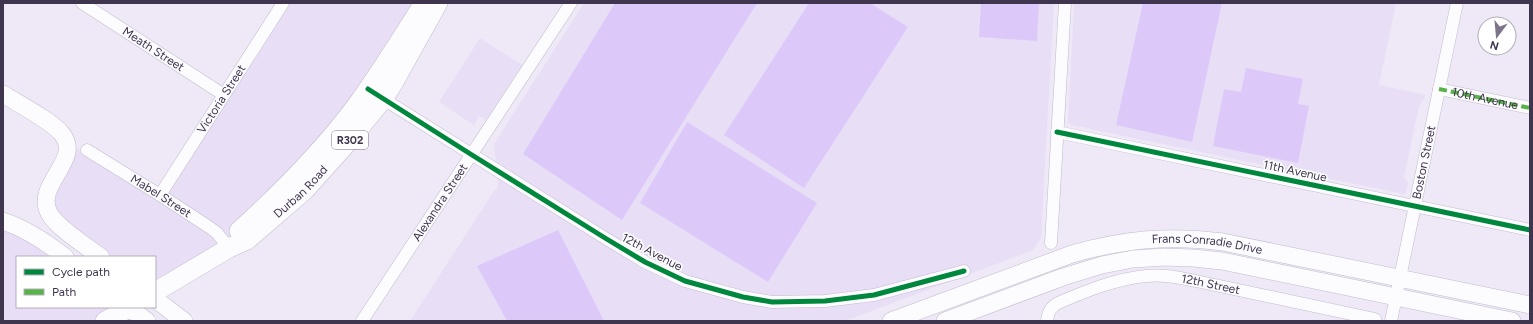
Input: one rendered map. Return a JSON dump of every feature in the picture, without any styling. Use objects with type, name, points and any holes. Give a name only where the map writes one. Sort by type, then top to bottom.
[{"type":"main road","name":"Durban Road","points":[[376,94],[424,3]]},
{"type":"main road","name":"Durban Road","points":[[230,248],[239,231],[274,199],[312,160],[337,130],[376,94],[394,82],[438,3]]},
{"type":"main road","points":[[3,94],[62,133],[66,141],[66,155],[61,167],[47,190],[47,210],[56,222],[99,256]]},
{"type":"main road","points":[[3,221],[36,236],[64,256]]},
{"type":"main road","name":"Frans Conradie Drive","points":[[892,321],[1060,258],[1097,247],[1140,239],[1184,238],[1223,242],[1530,306]]},
{"type":"main road","points":[[156,291],[230,248]]},
{"type":"main road","name":"Frans Conradie Drive","points":[[945,321],[1089,268],[1134,259],[1164,257],[1222,261],[1512,321]]},
{"type":"main road","points":[[156,300],[184,321]]},
{"type":"main road","points":[[105,321],[127,308]]},
{"type":"main road","points":[[130,308],[147,321]]},
{"type":"street","name":"Meath Street","points":[[82,3],[224,95]]},
{"type":"street","name":"Victoria Street","points":[[160,195],[283,3]]},
{"type":"street","name":"Alexandra Street","points":[[362,321],[472,156],[571,3]]},
{"type":"street","points":[[1051,243],[1064,3]]},
{"type":"street","name":"Boston Street","points":[[1391,321],[1457,3]]},
{"type":"street","name":"10th Avenue","points":[[1439,89],[1530,108]]},
{"type":"street","name":"12th Avenue","points":[[376,94],[472,156],[645,262],[685,281],[743,297],[772,302],[825,301],[874,295],[964,271]]},
{"type":"street","name":"11th Avenue","points":[[1057,132],[1530,230]]},
{"type":"street","name":"Mabel Street","points":[[87,150],[160,195],[217,233],[230,248]]},
{"type":"street","name":"12th Street","points":[[1049,315],[1058,303],[1120,280],[1147,276],[1164,276],[1196,281],[1375,319]]},
{"type":"shaded area","points":[[284,3],[424,3],[385,63],[227,248],[156,291],[156,256],[100,256],[49,212],[67,149],[87,150],[162,195]]},
{"type":"shaded area","points":[[584,3],[1054,3],[1041,238],[1033,250],[845,321],[410,321],[494,191],[498,188],[494,144]]},
{"type":"shaded area","points":[[615,3],[757,3],[622,220],[523,154]]},
{"type":"shaded area","points":[[809,3],[870,3],[908,27],[804,188],[724,135]]},
{"type":"shaded area","points":[[981,3],[1039,3],[1037,41],[979,37]]},
{"type":"shaded area","points":[[1074,3],[1396,3],[1379,85],[1426,95],[1419,106],[1404,177],[1408,183],[1406,193],[1404,194],[1071,125],[1068,122]]},
{"type":"shaded area","points":[[1143,3],[1222,3],[1192,142],[1116,125]]},
{"type":"shaded area","points":[[480,38],[522,65],[486,120],[479,116],[474,125],[439,102]]},
{"type":"shaded area","points":[[1246,68],[1303,79],[1298,104],[1309,106],[1298,163],[1213,146],[1224,89],[1241,92]]},
{"type":"shaded area","points":[[687,122],[817,203],[768,282],[640,203]]},
{"type":"shaded area","points":[[3,227],[17,231],[49,256],[16,256],[16,308],[112,308],[127,321],[3,321]]},
{"type":"shaded area","points":[[558,230],[604,321],[507,321],[477,266]]},
{"type":"marked path","points":[[1439,89],[1530,108]]},
{"type":"cycle path","points":[[368,89],[605,238],[645,262],[685,281],[743,297],[772,302],[825,301],[874,295],[964,271]]},
{"type":"cycle path","points":[[1057,132],[1530,230]]}]
